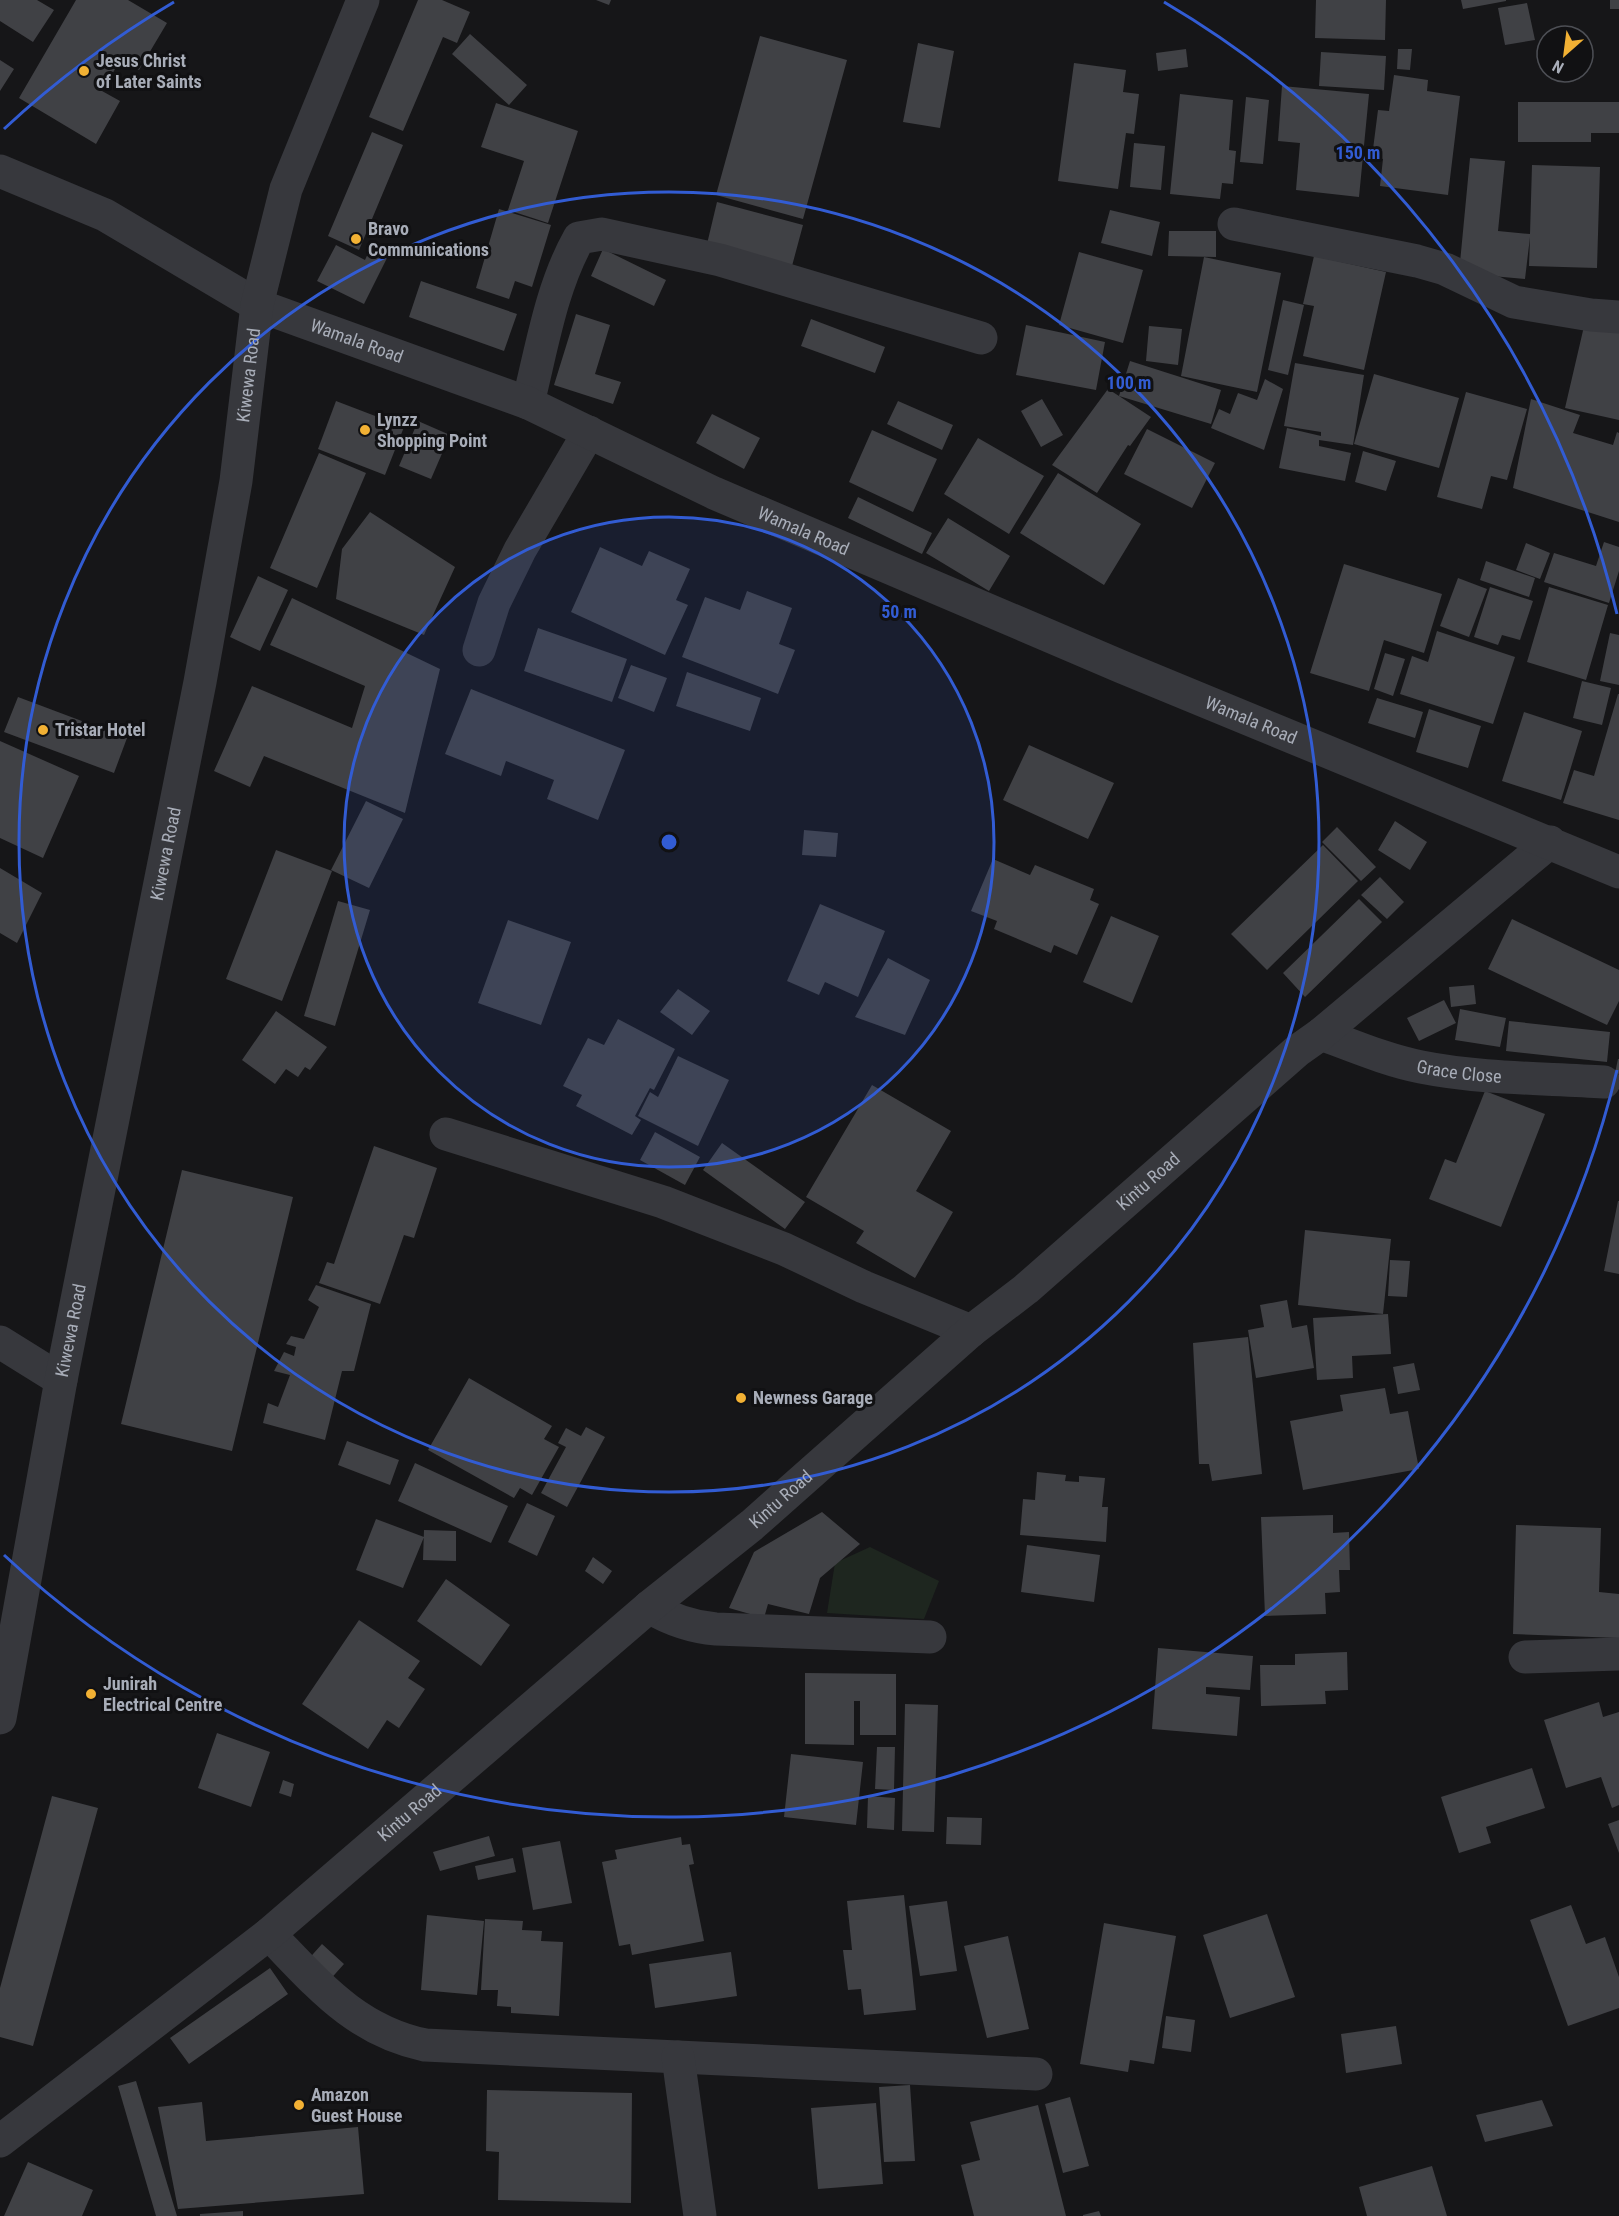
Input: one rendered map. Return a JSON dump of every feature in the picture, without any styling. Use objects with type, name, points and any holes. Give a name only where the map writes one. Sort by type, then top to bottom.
[{"type":"street","name":"Kiwewa Road","points":[[0,1718],[61,1380],[200,682],[236,481],[257,305],[286,189],[363,0]]},
{"type":"street","name":"Wamala Road","points":[[0,171],[105,215],[257,305],[528,403],[714,493],[1122,667],[1619,872]]},
{"type":"street","points":[[1234,224],[1417,261],[1445,269],[1514,302],[1591,315],[1619,317]]},
{"type":"street","points":[[528,403],[559,281],[569,257],[579,238],[602,234],[720,260],[981,338]]},
{"type":"street","points":[[479,650],[494,603],[519,550],[589,432]]},
{"type":"street","name":"Kintu Road","points":[[0,2141],[269,1934],[649,1607],[752,1525],[971,1331],[1026,1289],[1297,1052],[1550,842]]},
{"type":"street","name":"Grace Close","points":[[1321,1034],[1389,1059],[1420,1067],[1454,1072],[1604,1082]]},
{"type":"street","points":[[446,1134],[663,1202],[784,1249],[864,1287],[971,1331]]},
{"type":"street","points":[[0,1342],[61,1380]]},
{"type":"street","points":[[649,1607],[680,1622],[697,1627],[930,1637]]},
{"type":"street","points":[[1525,1657],[1619,1654]]},
{"type":"street","points":[[269,1934],[352,2014],[402,2040],[425,2044],[1036,2074]]},
{"type":"street","points":[[678,2057],[700,2216]]},
{"type":"shaded area","points":[[870,1547],[939,1581],[924,1619],[827,1613],[835,1563]]},
{"type":"building","points":[[0,0],[37,0],[54,10],[33,42],[0,21]]},
{"type":"building","points":[[76,0],[128,0],[167,23],[139,70],[121,59],[102,91],[120,101],[96,144],[19,98]]},
{"type":"building","points":[[418,0],[442,0],[470,12],[457,43],[443,37],[403,131],[369,117]]},
{"type":"building","points":[[596,0],[611,0],[609,5]]},
{"type":"building","points":[[1316,0],[1386,0],[1385,40],[1315,38]]},
{"type":"building","points":[[1461,0],[1506,0],[1506,1],[1463,9]]},
{"type":"building","points":[[1610,0],[1619,0],[1619,9],[1610,9]]},
{"type":"building","points":[[1527,3],[1535,40],[1505,45],[1498,8]]},
{"type":"building","points":[[470,34],[527,85],[509,105],[452,54]]},
{"type":"building","points":[[760,36],[847,60],[803,219],[716,195]]},
{"type":"building","points":[[918,43],[954,51],[940,128],[903,122]]},
{"type":"building","points":[[1186,49],[1188,67],[1158,71],[1156,53]]},
{"type":"building","points":[[1398,49],[1412,49],[1410,70],[1397,69]]},
{"type":"building","points":[[1321,52],[1386,56],[1384,90],[1319,86]]},
{"type":"building","points":[[0,60],[14,69],[0,91]]},
{"type":"building","points":[[1074,63],[1126,70],[1123,92],[1139,94],[1134,134],[1126,133],[1118,189],[1058,181]]},
{"type":"building","points":[[1394,75],[1428,80],[1427,91],[1460,96],[1448,195],[1380,186],[1383,159],[1372,157],[1378,110],[1389,111]]},
{"type":"building","points":[[1282,86],[1369,94],[1359,197],[1296,190],[1300,143],[1278,141]]},
{"type":"building","points":[[1180,94],[1233,100],[1229,150],[1236,151],[1233,184],[1222,183],[1220,199],[1170,194]]},
{"type":"building","points":[[1246,97],[1269,100],[1263,164],[1240,162]]},
{"type":"building","points":[[1518,102],[1619,102],[1619,133],[1591,133],[1591,142],[1518,142]]},
{"type":"building","points":[[496,103],[578,131],[548,223],[508,210],[524,161],[481,147]]},
{"type":"building","points":[[372,132],[403,145],[359,250],[328,236]]},
{"type":"building","points":[[1134,143],[1165,146],[1161,190],[1130,187]]},
{"type":"building","points":[[1470,158],[1505,161],[1498,231],[1530,234],[1532,165],[1600,167],[1597,268],[1529,266],[1530,237],[1525,279],[1459,273]]},
{"type":"building","points":[[717,202],[803,225],[792,266],[707,244]]},
{"type":"building","points":[[499,209],[551,225],[532,287],[515,281],[509,299],[476,288]]},
{"type":"building","points":[[1110,210],[1160,222],[1152,256],[1101,243]]},
{"type":"building","points":[[1169,231],[1216,231],[1216,257],[1168,256]]},
{"type":"building","points":[[336,245],[365,260],[370,249],[387,258],[364,304],[317,281]]},
{"type":"building","points":[[603,249],[666,280],[654,306],[591,276]]},
{"type":"building","points":[[1079,252],[1143,270],[1123,343],[1059,325]]},
{"type":"building","points":[[1314,256],[1386,272],[1364,370],[1303,356],[1314,306],[1303,304]]},
{"type":"building","points":[[1204,257],[1281,273],[1257,392],[1181,376]]},
{"type":"building","points":[[421,281],[517,314],[504,351],[409,317]]},
{"type":"building","points":[[1283,300],[1304,305],[1288,375],[1268,370]]},
{"type":"building","points":[[576,314],[610,325],[595,374],[621,382],[613,404],[554,385]]},
{"type":"building","points":[[811,319],[885,347],[875,373],[801,346]]},
{"type":"building","points":[[1585,322],[1619,330],[1619,420],[1565,408]]},
{"type":"building","points":[[1026,325],[1105,342],[1096,390],[1016,375]]},
{"type":"building","points":[[1149,326],[1182,329],[1178,365],[1146,361]]},
{"type":"building","points":[[1130,361],[1221,390],[1211,424],[1119,396]]},
{"type":"building","points":[[1295,363],[1364,375],[1353,445],[1319,440],[1319,446],[1351,453],[1345,481],[1279,468],[1287,428],[1321,436],[1321,432],[1284,426]]},
{"type":"building","points":[[1374,374],[1459,398],[1439,468],[1354,444]]},
{"type":"building","points":[[1265,379],[1283,389],[1264,450],[1211,428],[1219,409],[1230,414],[1238,393],[1257,400]]},
{"type":"building","points":[[1108,389],[1151,417],[1130,446],[1128,445],[1097,493],[1052,465]]},
{"type":"building","points":[[1466,392],[1527,409],[1507,480],[1491,476],[1482,509],[1437,497]]},
{"type":"building","points":[[1042,399],[1063,435],[1041,447],[1021,411]]},
{"type":"building","points":[[1531,399],[1580,415],[1573,433],[1613,445],[1617,432],[1619,433],[1619,522],[1513,488]]},
{"type":"building","points":[[336,401],[404,427],[385,475],[318,449]]},
{"type":"building","points":[[898,401],[953,425],[942,450],[887,424]]},
{"type":"building","points":[[712,414],[760,438],[744,469],[696,443]]},
{"type":"building","points":[[418,421],[450,435],[431,479],[399,466]]},
{"type":"building","points":[[1147,429],[1215,463],[1192,508],[1124,474]]},
{"type":"building","points":[[872,430],[937,459],[913,512],[849,482]]},
{"type":"building","points":[[978,438],[1044,476],[1009,534],[944,494]]},
{"type":"building","points":[[1363,451],[1396,461],[1386,491],[1355,482]]},
{"type":"building","points":[[319,453],[366,473],[317,588],[270,568]]},
{"type":"building","points":[[1058,473],[1141,524],[1104,585],[1020,533]]},
{"type":"building","points":[[858,497],[932,533],[922,554],[848,518]]},
{"type":"building","points":[[370,512],[455,567],[424,635],[336,599],[342,549]]},
{"type":"building","points":[[948,518],[1010,556],[989,591],[926,553]]},
{"type":"building","points":[[1604,542],[1619,547],[1619,571],[1609,603],[1544,582],[1554,553],[1596,566]]},
{"type":"building","points":[[1526,543],[1550,553],[1540,579],[1516,570]]},
{"type":"building","points":[[600,547],[642,566],[649,551],[690,569],[676,600],[688,605],[665,655],[571,612]]},
{"type":"building","points":[[1486,561],[1535,578],[1529,597],[1480,580]]},
{"type":"building","points":[[1344,564],[1442,594],[1424,653],[1384,640],[1369,691],[1310,673]]},
{"type":"building","points":[[258,576],[288,590],[260,651],[230,637]]},
{"type":"building","points":[[1458,578],[1487,589],[1469,637],[1440,626]]},
{"type":"building","points":[[1490,587],[1533,601],[1520,640],[1502,635],[1498,645],[1474,637]]},
{"type":"building","points":[[1549,587],[1608,605],[1586,680],[1527,662]]},
{"type":"building","points":[[747,591],[792,608],[779,644],[795,650],[778,694],[682,657],[705,597],[740,610]]},
{"type":"building","points":[[292,598],[440,669],[405,813],[264,756],[250,787],[214,771],[252,686],[352,728],[365,686],[270,645]]},
{"type":"building","points":[[538,628],[627,659],[612,702],[524,671]]},
{"type":"building","points":[[1437,631],[1515,657],[1493,724],[1400,694],[1412,656],[1428,662]]},
{"type":"building","points":[[1610,633],[1619,635],[1619,685],[1600,681]]},
{"type":"building","points":[[1385,653],[1405,659],[1393,696],[1374,689]]},
{"type":"building","points":[[631,665],[667,678],[654,712],[618,698]]},
{"type":"building","points":[[687,672],[761,698],[750,731],[676,706]]},
{"type":"building","points":[[1582,681],[1611,688],[1602,725],[1573,718]]},
{"type":"building","points":[[471,689],[625,750],[598,820],[547,799],[554,780],[506,761],[501,776],[445,754]]},
{"type":"building","points":[[1618,694],[1619,820],[1563,803],[1574,770],[1594,776]]},
{"type":"building","points":[[18,697],[127,738],[114,773],[4,732]]},
{"type":"building","points":[[1377,698],[1423,712],[1415,738],[1368,723]]},
{"type":"building","points":[[1429,709],[1481,726],[1468,768],[1416,752]]},
{"type":"building","points":[[1524,712],[1582,731],[1561,800],[1502,781]]},
{"type":"building","name":"Tristar Hotel","points":[[0,741],[79,776],[43,858],[0,838]]},
{"type":"building","points":[[1029,745],[1114,783],[1088,839],[1003,800]]},
{"type":"building","points":[[366,801],[403,819],[369,888],[331,870]]},
{"type":"building","points":[[1395,821],[1427,842],[1410,870],[1378,850]]},
{"type":"building","points":[[1337,827],[1376,867],[1361,881],[1322,842]]},
{"type":"building","points":[[804,830],[838,833],[836,857],[802,855]]},
{"type":"building","points":[[1323,845],[1358,881],[1267,970],[1231,934]]},
{"type":"building","points":[[276,850],[332,871],[282,1001],[226,979]]},
{"type":"building","points":[[993,859],[1030,875],[1035,865],[1094,889],[1090,900],[1099,904],[1077,955],[1054,945],[1051,953],[994,929],[997,921],[971,911]]},
{"type":"building","points":[[0,868],[42,893],[17,943],[0,933]]},
{"type":"building","points":[[1380,877],[1404,902],[1387,919],[1361,895]]},
{"type":"building","points":[[1359,899],[1382,922],[1305,997],[1283,973]]},
{"type":"building","points":[[338,901],[370,910],[335,1026],[304,1016]]},
{"type":"building","points":[[820,904],[885,931],[858,997],[825,982],[819,995],[787,981]]},
{"type":"building","points":[[1111,916],[1159,936],[1132,1003],[1083,982]]},
{"type":"building","points":[[1512,919],[1619,970],[1619,1001],[1607,1025],[1488,969]]},
{"type":"building","points":[[508,920],[571,942],[541,1025],[478,1003]]},
{"type":"building","points":[[888,958],[930,980],[905,1035],[855,1017]]},
{"type":"building","points":[[1474,985],[1476,1004],[1451,1007],[1449,987]]},
{"type":"building","points":[[678,989],[710,1011],[692,1035],[660,1012]]},
{"type":"building","points":[[1444,1000],[1456,1023],[1419,1041],[1407,1018]]},
{"type":"building","points":[[1460,1009],[1506,1018],[1500,1047],[1455,1040]]},
{"type":"building","points":[[276,1011],[327,1047],[310,1070],[305,1067],[298,1077],[286,1069],[275,1084],[242,1060]]},
{"type":"building","points":[[618,1019],[675,1049],[654,1090],[650,1088],[635,1116],[641,1120],[632,1135],[576,1106],[582,1095],[563,1086],[588,1038],[604,1045]]},
{"type":"building","points":[[1509,1021],[1610,1032],[1607,1062],[1506,1051]]},
{"type":"building","points":[[678,1056],[729,1080],[698,1146],[638,1116],[650,1092],[658,1097]]},
{"type":"building","points":[[1619,1059],[1619,1074],[1615,1073]]},
{"type":"building","points":[[872,1085],[951,1131],[916,1191],[953,1212],[915,1278],[856,1243],[864,1231],[806,1197]]},
{"type":"building","points":[[1485,1091],[1545,1114],[1501,1227],[1429,1199],[1445,1159],[1456,1163]]},
{"type":"building","points":[[655,1132],[700,1157],[685,1185],[640,1160]]},
{"type":"building","points":[[722,1143],[805,1202],[785,1229],[703,1170]]},
{"type":"building","points":[[374,1146],[437,1168],[414,1238],[404,1235],[380,1304],[319,1283],[327,1262],[334,1264]]},
{"type":"building","points":[[182,1170],[293,1197],[232,1451],[121,1424]]},
{"type":"building","points":[[1619,1201],[1619,1274],[1604,1271]]},
{"type":"building","points":[[1305,1230],[1391,1239],[1383,1314],[1298,1305]]},
{"type":"building","points":[[1390,1260],[1410,1261],[1407,1297],[1388,1296]]},
{"type":"building","points":[[316,1285],[371,1304],[354,1371],[342,1371],[325,1440],[263,1423],[268,1403],[278,1407],[290,1375],[274,1371],[284,1352],[294,1356],[296,1347],[286,1344],[291,1336],[304,1339],[319,1307],[308,1300]]},
{"type":"building","points":[[1287,1300],[1292,1328],[1307,1325],[1314,1368],[1256,1378],[1248,1330],[1264,1327],[1260,1305]]},
{"type":"building","points":[[1388,1314],[1391,1354],[1352,1356],[1353,1378],[1317,1380],[1313,1318]]},
{"type":"building","points":[[1248,1337],[1262,1474],[1212,1481],[1209,1464],[1199,1464],[1193,1343]]},
{"type":"building","points":[[1414,1363],[1420,1390],[1398,1394],[1393,1367]]},
{"type":"building","points":[[469,1378],[552,1426],[544,1439],[559,1447],[532,1495],[520,1488],[514,1498],[428,1450]]},
{"type":"building","points":[[1385,1388],[1390,1414],[1408,1411],[1419,1469],[1303,1490],[1290,1421],[1343,1411],[1340,1395]]},
{"type":"building","points":[[586,1427],[605,1437],[567,1507],[541,1493],[566,1447],[558,1443],[566,1428],[581,1436]]},
{"type":"building","points":[[347,1441],[399,1460],[390,1485],[338,1465]]},
{"type":"building","points":[[415,1463],[508,1506],[491,1543],[398,1501]]},
{"type":"building","points":[[1037,1472],[1066,1475],[1065,1481],[1079,1482],[1079,1476],[1105,1478],[1102,1507],[1108,1507],[1106,1542],[1020,1535],[1023,1499],[1035,1500]]},
{"type":"building","points":[[527,1503],[555,1516],[537,1556],[508,1542]]},
{"type":"building","points":[[822,1512],[860,1544],[820,1578],[809,1614],[768,1604],[764,1618],[729,1608],[754,1552]]},
{"type":"building","points":[[1333,1515],[1333,1533],[1349,1532],[1350,1570],[1339,1570],[1340,1592],[1325,1593],[1326,1614],[1265,1616],[1261,1517]]},
{"type":"building","points":[[376,1519],[424,1537],[403,1588],[356,1570]]},
{"type":"building","points":[[1516,1525],[1601,1528],[1599,1592],[1619,1594],[1619,1638],[1513,1634]]},
{"type":"building","points":[[424,1530],[456,1531],[456,1561],[423,1560]]},
{"type":"building","points":[[1027,1545],[1100,1555],[1094,1602],[1021,1592]]},
{"type":"building","points":[[593,1557],[612,1571],[603,1584],[585,1571]]},
{"type":"building","points":[[446,1579],[510,1625],[481,1666],[417,1621]]},
{"type":"building","points":[[359,1620],[420,1661],[408,1678],[425,1689],[399,1728],[387,1720],[368,1749],[302,1704]]},
{"type":"building","points":[[1158,1648],[1253,1656],[1250,1690],[1206,1687],[1206,1694],[1240,1697],[1237,1736],[1152,1729]]},
{"type":"building","points":[[1347,1652],[1348,1690],[1325,1691],[1326,1704],[1261,1706],[1260,1665],[1295,1665],[1295,1654]]},
{"type":"building","points":[[805,1673],[896,1674],[896,1735],[860,1735],[860,1701],[854,1701],[854,1745],[805,1744]]},
{"type":"building","points":[[1599,1702],[1603,1717],[1619,1712],[1619,1805],[1612,1808],[1601,1777],[1566,1788],[1544,1720]]},
{"type":"building","points":[[905,1704],[938,1705],[934,1832],[902,1831]]},
{"type":"building","points":[[217,1733],[270,1752],[251,1807],[198,1788]]},
{"type":"building","points":[[877,1747],[895,1747],[894,1790],[875,1789]]},
{"type":"building","points":[[791,1754],[863,1762],[856,1825],[784,1817]]},
{"type":"building","points":[[1532,1768],[1545,1808],[1486,1827],[1491,1843],[1459,1853],[1441,1797]]},
{"type":"building","points":[[283,1780],[294,1784],[291,1797],[279,1793]]},
{"type":"building","points":[[52,1796],[98,1808],[33,2046],[0,2037],[0,1988]]},
{"type":"building","points":[[868,1796],[895,1798],[894,1830],[867,1828]]},
{"type":"building","points":[[947,1817],[982,1818],[981,1845],[946,1844]]},
{"type":"building","points":[[1619,1820],[1619,1853],[1608,1824]]},
{"type":"building","points":[[489,1836],[495,1856],[440,1871],[433,1852]]},
{"type":"building","points":[[681,1837],[682,1845],[690,1844],[694,1864],[689,1865],[704,1941],[632,1955],[630,1944],[619,1946],[602,1862],[617,1859],[615,1850]]},
{"type":"building","points":[[560,1841],[572,1903],[533,1910],[522,1848]]},
{"type":"building","points":[[513,1858],[516,1872],[478,1880],[475,1866]]},
{"type":"building","points":[[904,1895],[916,2010],[864,2015],[861,1989],[848,1990],[843,1950],[852,1950],[847,1901]]},
{"type":"building","points":[[947,1901],[957,1971],[920,1976],[909,1906]]},
{"type":"building","points":[[1571,1905],[1586,1944],[1605,1937],[1619,1977],[1619,2008],[1568,2026],[1530,1920]]},
{"type":"building","points":[[1267,1914],[1295,1997],[1230,2018],[1203,1935]]},
{"type":"building","points":[[427,1915],[484,1921],[477,1995],[421,1990]]},
{"type":"building","points":[[485,1919],[523,1921],[522,1930],[542,1931],[541,1941],[563,1942],[559,2016],[511,2013],[511,2007],[497,2006],[498,1990],[481,1990]]},
{"type":"building","points":[[1104,1923],[1176,1936],[1154,2064],[1130,2060],[1128,2072],[1080,2064]]},
{"type":"building","points":[[1008,1936],[1029,2029],[987,2038],[964,1946]]},
{"type":"building","points":[[322,1944],[344,1964],[327,1983],[305,1963]]},
{"type":"building","points":[[731,1952],[737,1996],[655,2008],[649,1964]]},
{"type":"building","points":[[270,1968],[288,1994],[189,2064],[170,2038]]},
{"type":"building","points":[[1166,2016],[1195,2020],[1191,2052],[1162,2048]]},
{"type":"building","points":[[1396,2026],[1402,2064],[1346,2073],[1341,2034]]},
{"type":"building","points":[[136,2081],[177,2216],[156,2216],[118,2086]]},
{"type":"building","points":[[910,2085],[915,2161],[884,2162],[879,2087]]},
{"type":"building","points":[[487,2090],[632,2093],[631,2203],[498,2200],[499,2152],[486,2151]]},
{"type":"building","points":[[1070,2097],[1089,2166],[1063,2173],[1045,2104]]},
{"type":"building","points":[[1542,2100],[1553,2126],[1485,2142],[1476,2115]]},
{"type":"building","points":[[202,2102],[206,2141],[358,2127],[364,2194],[178,2209],[158,2107]]},
{"type":"building","points":[[876,2103],[883,2184],[818,2189],[811,2108]]},
{"type":"building","points":[[1038,2105],[1066,2216],[974,2216],[961,2165],[980,2160],[970,2122]]},
{"type":"building","points":[[28,2162],[93,2190],[82,2216],[4,2216]]},
{"type":"building","points":[[1432,2166],[1447,2216],[1367,2216],[1359,2187]]},
{"type":"building","points":[[243,2211],[243,2216],[200,2216],[200,2214]]},
{"type":"building","points":[[1099,2211],[1101,2216],[1083,2216],[1083,2215]]},
{"type":"place","name":"Jesus Christ of Later Saints","points":[[84,71]]},
{"type":"place","name":"Bravo Communications","points":[[356,239]]},
{"type":"place","name":"Lynzz Shopping Point","points":[[365,430]]},
{"type":"place","name":"Tristar Hotel","points":[[43,730]]},
{"type":"place","name":"Newness Garage","points":[[741,1398]]},
{"type":"place","name":"Junirah Electrical Centre","points":[[91,1694]]},
{"type":"place","name":"Amazon Guest House","points":[[299,2105]]}]
